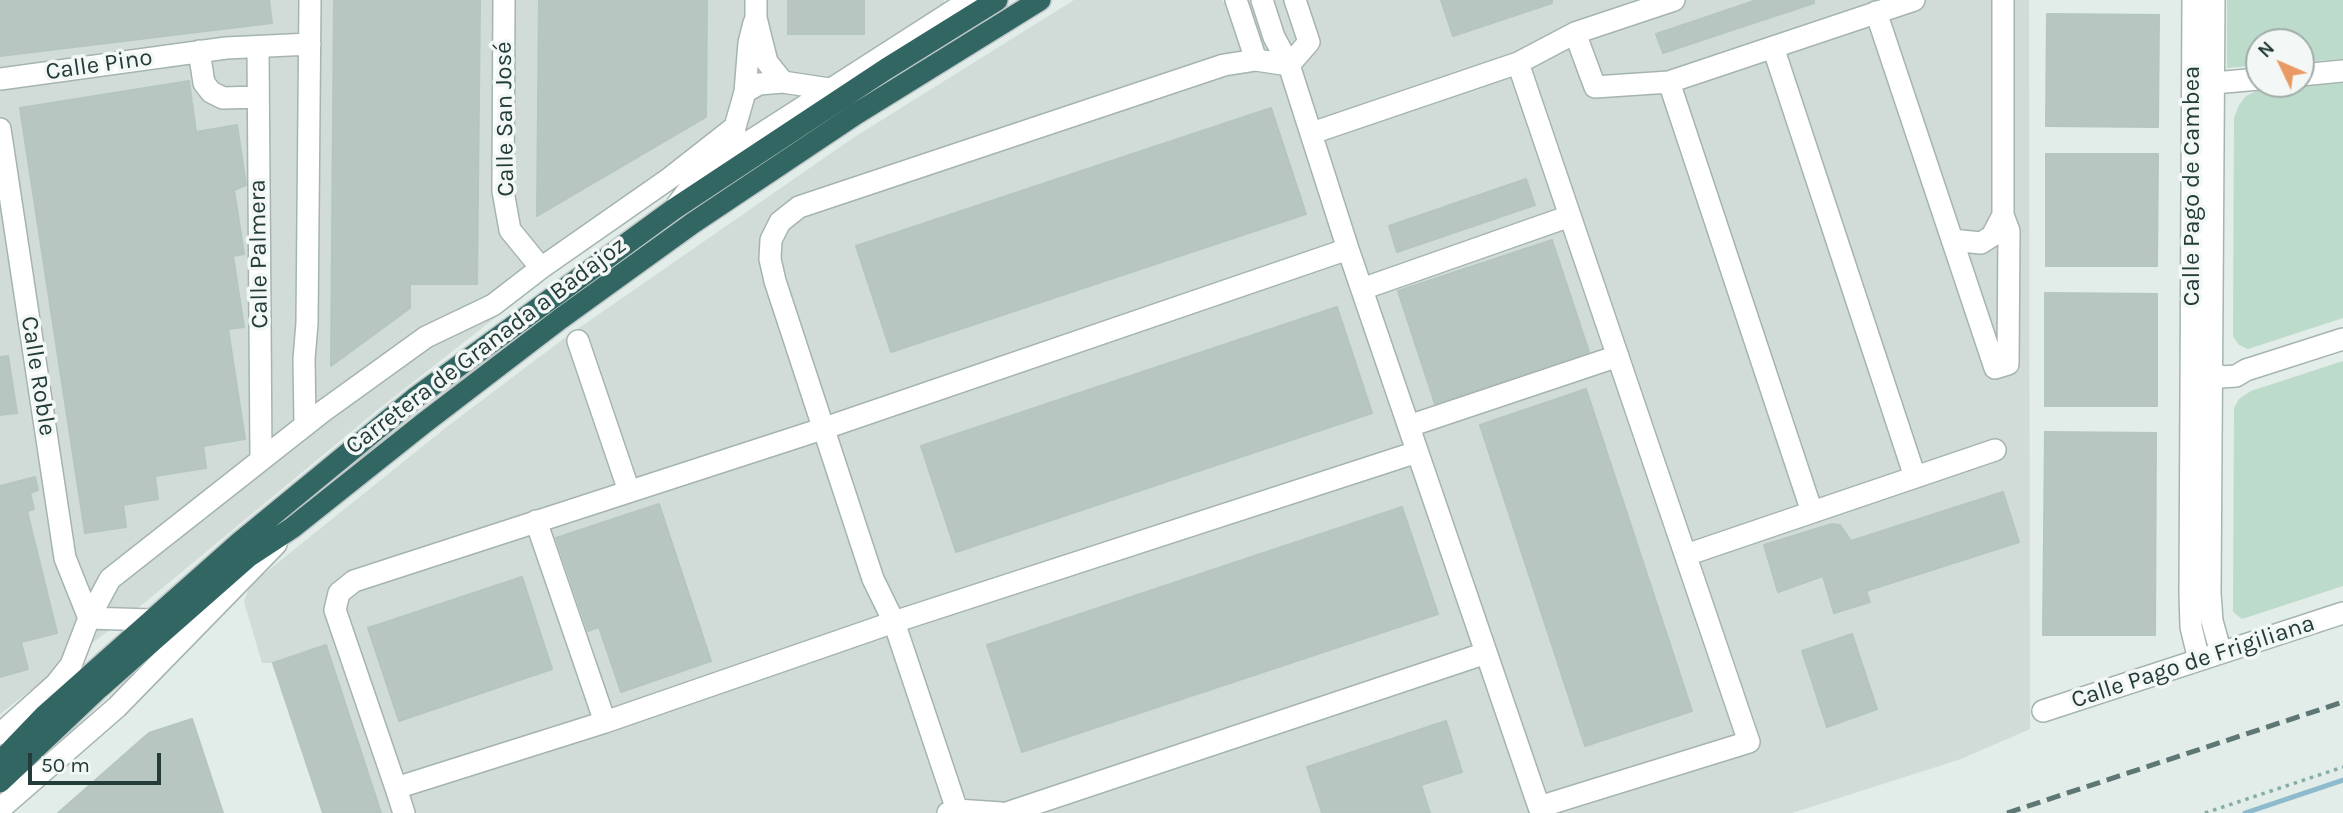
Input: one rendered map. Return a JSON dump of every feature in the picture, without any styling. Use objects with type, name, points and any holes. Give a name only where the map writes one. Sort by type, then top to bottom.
[{"type":"highway","name":"Carretera de Granada a Badajoz","points":[[0,763],[46,715],[151,620],[240,542],[415,398],[674,209],[886,69],[997,0]]},
{"type":"highway","name":"Carretera de Granada a Badajoz","points":[[0,782],[99,688],[248,557],[292,528],[466,391],[693,223],[856,114],[1040,0]]},
{"type":"street","name":"Calle Palmera","points":[[305,425],[310,0]]},
{"type":"street","name":"Calle San José","points":[[504,0],[503,191],[510,230],[541,268]]},
{"type":"street","points":[[1236,0],[1244,28],[1271,62],[1312,133],[1348,249],[1539,807],[1749,742],[1518,63]]},
{"type":"street","points":[[1248,0],[1271,62]]},
{"type":"street","points":[[1262,0],[1274,37],[1271,62]]},
{"type":"street","points":[[1271,62],[1296,44],[1280,0]]},
{"type":"street","points":[[1001,813],[953,811],[894,622],[873,579],[775,282],[769,259],[771,240],[780,222],[799,207],[1224,65],[1271,62],[1309,42],[1295,0]]},
{"type":"street","points":[[1312,133],[1518,63],[1575,33],[1674,0]]},
{"type":"street","points":[[1575,33],[1595,87],[1669,82],[1914,0]]},
{"type":"street","points":[[1877,12],[1995,368],[2008,364],[2009,231],[2003,215],[2003,0]]},
{"type":"street","name":"Calle Pago de Cambea","points":[[2193,0],[2189,593],[2191,627],[2199,660]]},
{"type":"street","name":"Calle Pago de Cambea","points":[[2214,0],[2210,593],[2212,621],[2221,653]]},
{"type":"street","points":[[674,209],[700,176],[733,152],[958,4]]},
{"type":"street","points":[[733,152],[735,127],[745,92],[748,43],[756,9]]},
{"type":"street","points":[[756,9],[767,62],[783,82]]},
{"type":"street","points":[[1224,65],[1244,28]]},
{"type":"street","name":"Calle Pino","points":[[0,79],[199,51],[310,44]]},
{"type":"street","points":[[1773,47],[1916,477]]},
{"type":"street","name":"Calle Palmera","points":[[258,48],[261,459]]},
{"type":"street","points":[[199,51],[204,83],[211,92],[223,98],[258,97]]},
{"type":"street","points":[[2315,74],[2343,71]]},
{"type":"street","points":[[2214,83],[2245,80]]},
{"type":"street","points":[[745,92],[759,84],[783,82],[829,89]]},
{"type":"street","points":[[1669,82],[1812,512]]},
{"type":"street","points":[[0,734],[56,684],[71,665],[89,618],[110,579],[322,412],[426,337],[493,305],[670,178],[735,127]]},
{"type":"street","name":"Calle Roble","points":[[0,130],[65,558],[89,618]]},
{"type":"street","points":[[1952,240],[1980,243],[1992,236],[2003,215]]},
{"type":"street","points":[[1362,289],[1570,216]]},
{"type":"street","points":[[404,813],[335,610],[339,593],[354,580],[825,428],[1348,249]]},
{"type":"street","name":"Calle Palmera","points":[[307,323],[322,412]]},
{"type":"street","points":[[2190,372],[2213,372],[2221,377],[2236,376],[2246,370],[2343,339]]},
{"type":"street","points":[[578,341],[629,491]]},
{"type":"street","points":[[1409,426],[1618,356]]},
{"type":"street","points":[[1686,555],[1996,450]]},
{"type":"street","points":[[396,789],[605,722],[894,622],[1417,452]]},
{"type":"street","points":[[537,521],[605,722]]},
{"type":"street","points":[[0,809],[117,706],[292,528]]},
{"type":"street","name":"Calle Pago de Frigiliana","points":[[2043,711],[2343,613]]},
{"type":"street","points":[[89,618],[151,620]]},
{"type":"street","points":[[1007,813],[1486,653]]},
{"type":"street","points":[[0,750],[46,715]]},
{"type":"path","points":[[2206,813],[2343,767]]},
{"type":"shaded area","points":[[0,0],[944,0],[945,7],[619,221],[376,411],[143,604],[0,714]]},
{"type":"shaded area","points":[[1074,0],[1222,0],[1226,5],[1242,0],[2029,0],[2030,729],[1961,759],[1792,813],[323,813],[274,663],[262,663],[244,602],[250,585],[448,426],[566,337],[853,138]]},
{"type":"green space","points":[[2227,0],[2343,0],[2343,59],[2315,61],[2315,28],[2245,28],[2245,66],[2227,68]]},
{"type":"green space","points":[[2343,83],[2343,318],[2248,349],[2239,345],[2233,336],[2234,118],[2245,97],[2315,98],[2315,85]]},
{"type":"green space","points":[[2343,361],[2343,586],[2242,619],[2233,612],[2234,408],[2239,399],[2251,391]]},
{"type":"building","points":[[0,0],[269,0],[272,23],[0,56]]},
{"type":"building","points":[[334,0],[480,0],[477,284],[410,284],[410,308],[331,366]]},
{"type":"building","points":[[539,0],[707,0],[706,117],[537,216]]},
{"type":"building","points":[[788,0],[864,0],[864,34],[788,34]]},
{"type":"building","points":[[1441,0],[1552,0],[1552,3],[1453,36]]},
{"type":"building","points":[[1757,0],[1814,0],[1814,3],[1663,53],[1656,34]]},
{"type":"building","points":[[2047,14],[2159,15],[2158,127],[2046,126]]},
{"type":"building","points":[[189,81],[196,132],[237,125],[246,185],[234,190],[244,254],[233,256],[244,327],[228,329],[245,439],[203,446],[206,468],[155,476],[158,499],[123,505],[126,527],[85,533],[20,108]]},
{"type":"building","points":[[1271,108],[1306,214],[891,352],[856,246]]},
{"type":"building","points":[[2046,154],[2158,154],[2157,266],[2046,266]]},
{"type":"building","points":[[1526,179],[1535,205],[1397,252],[1389,226]]},
{"type":"building","points":[[1552,240],[1589,352],[1435,404],[1398,291]]},
{"type":"building","points":[[2045,293],[2157,294],[2157,406],[2045,406]]},
{"type":"building","points":[[1337,307],[1372,413],[956,552],[921,446]]},
{"type":"building","points":[[8,356],[17,413],[0,415],[0,357]]},
{"type":"building","points":[[1586,389],[1692,711],[1585,746],[1480,425]]},
{"type":"building","points":[[2045,432],[2156,433],[2155,635],[2043,635]]},
{"type":"building","points":[[35,477],[38,490],[30,493],[34,509],[27,511],[57,633],[21,642],[28,669],[0,677],[0,486]]},
{"type":"building","points":[[2003,492],[2019,542],[1866,591],[1870,602],[1834,613],[1823,576],[1778,592],[1764,545],[1832,524],[1840,525],[1851,541]]},
{"type":"building","points":[[659,504],[711,661],[621,692],[599,627],[588,631],[556,538]]},
{"type":"building","points":[[1402,507],[1438,614],[1022,752],[987,645]]},
{"type":"building","points":[[522,577],[552,669],[399,721],[368,628]]},
{"type":"building","points":[[1852,634],[1877,709],[1827,727],[1802,651]]},
{"type":"building","points":[[326,645],[381,813],[323,813],[273,663]]},
{"type":"building","points":[[192,719],[223,813],[58,813],[149,733]]},
{"type":"building","points":[[1446,721],[1462,772],[1421,785],[1430,813],[1322,813],[1307,767]]},
{"type":"waterway","points":[[2245,813],[2343,780]]},
{"type":"railway","points":[[2007,813],[2343,702]]}]
